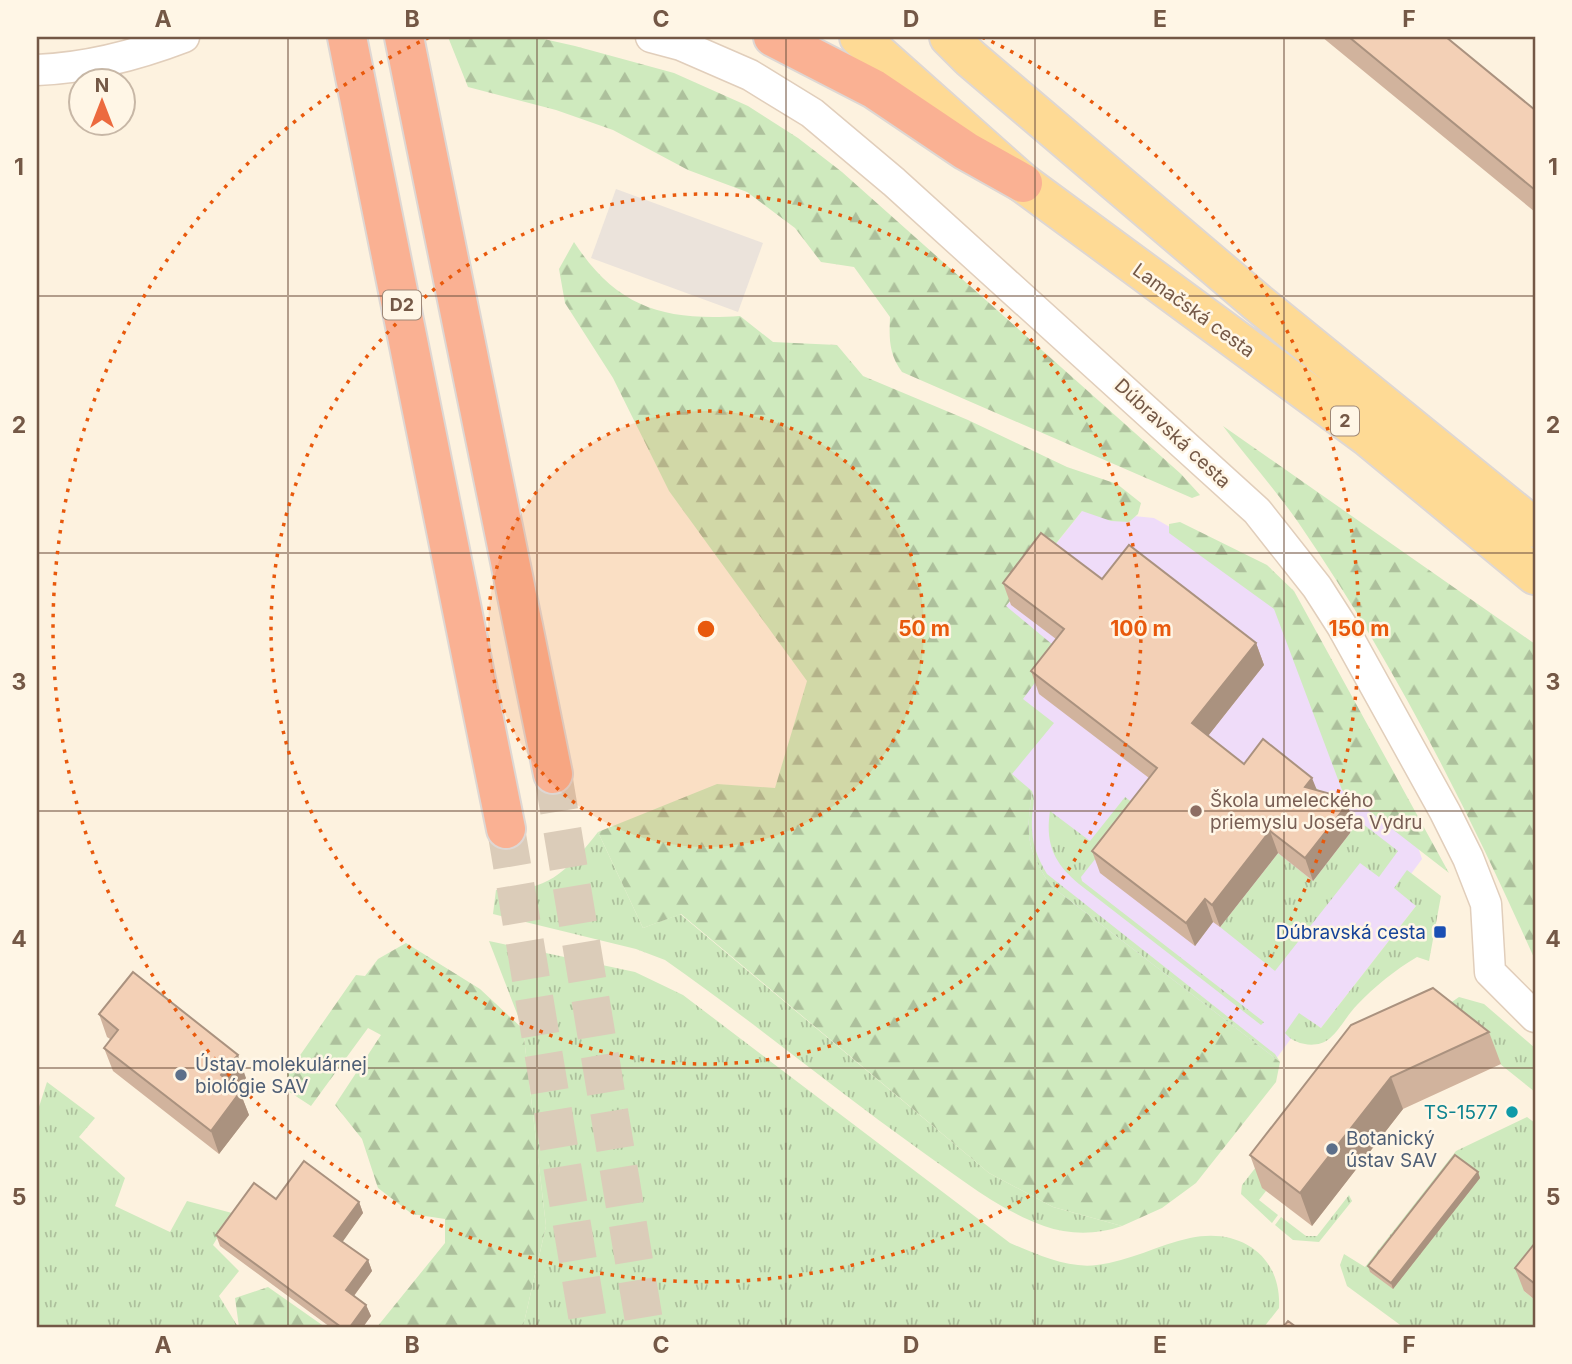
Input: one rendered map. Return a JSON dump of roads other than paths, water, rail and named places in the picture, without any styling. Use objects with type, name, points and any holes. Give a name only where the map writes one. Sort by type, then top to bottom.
[{"type":"highway","points":[[773,37],[874,89],[966,151],[1023,183]]},
{"type":"highway","points":[[407,52],[553,774]]},
{"type":"highway","name":"D2","points":[[351,53],[506,829]]},
{"type":"main road","name":"Lamačská cesta","points":[[859,37],[1023,183],[1368,437],[1535,575]]},
{"type":"main road","name":"2","points":[[949,37],[970,58],[1258,303],[1535,528]]},
{"type":"street","points":[[37,70],[75,68],[155,48],[184,37]]},
{"type":"street","name":"Dúbravská cesta","points":[[651,37],[681,45],[750,75],[812,113],[915,200],[1257,511],[1317,587],[1342,626],[1445,812],[1468,858],[1486,904],[1490,972],[1535,1017]]},
{"type":"tunnel","points":[[553,774],[645,1327]]},
{"type":"tunnel","points":[[506,829],[589,1327]]},
{"type":"place","name":"Škola umeleckého priemyslu Josefa Vydru","points":[[1196,811]]},
{"type":"place","name":"Dúbravská cesta","points":[[1440,932]]},
{"type":"place","name":"Ústav molekulárnej biológie SAV","points":[[181,1075]]},
{"type":"place","name":"TS-1577","points":[[1512,1112]]},
{"type":"place","name":"Botanický ústav SAV","points":[[1332,1149]]}]
